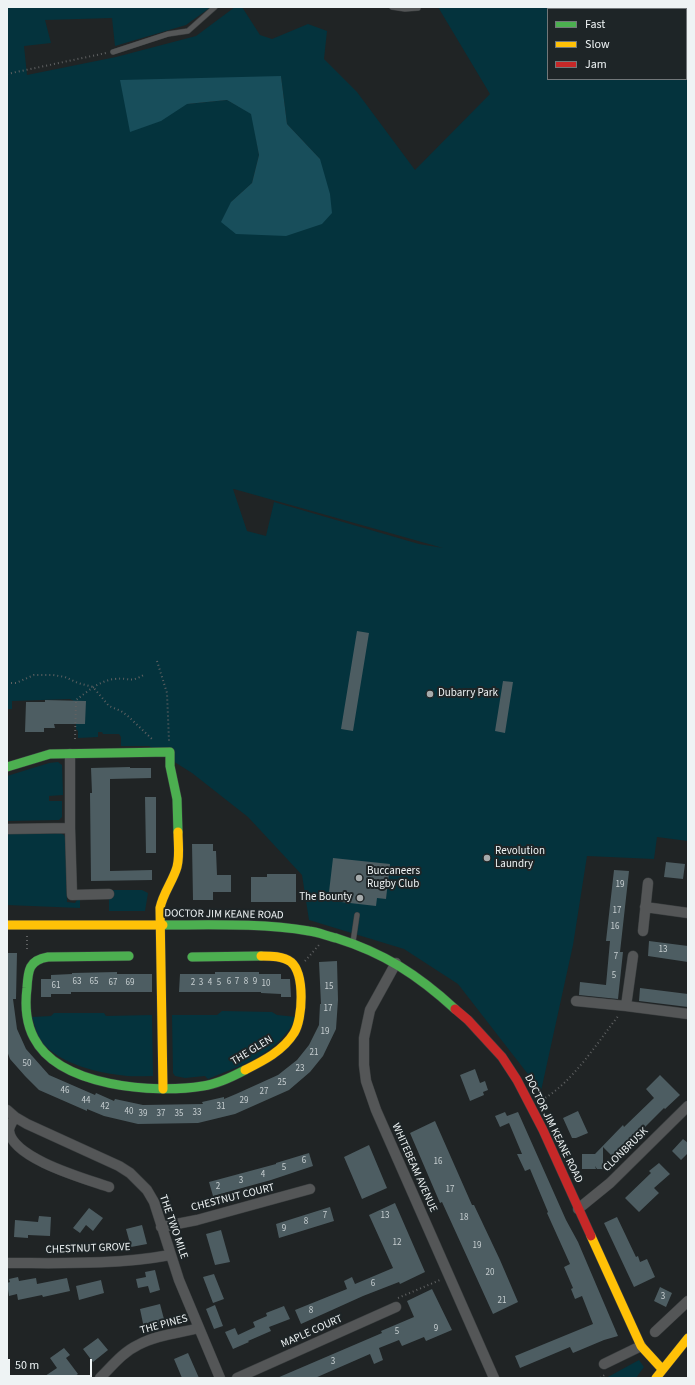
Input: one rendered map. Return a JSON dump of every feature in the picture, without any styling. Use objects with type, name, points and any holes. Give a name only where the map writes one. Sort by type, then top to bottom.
[{"type":"street","points":[[7,767],[50,754],[165,752],[170,766],[177,799],[178,861],[176,870],[162,898],[160,908],[163,1089]]},
{"type":"street","points":[[70,754],[72,895],[109,894]]},
{"type":"street","points":[[7,829],[70,828]]},
{"type":"street","points":[[643,931],[648,883]]},
{"type":"street","points":[[645,907],[688,913]]},
{"type":"street","name":"DOCTOR JIM KEANE ROAD","points":[[7,925],[218,925],[277,927],[311,931],[353,943],[396,963],[431,987],[468,1020],[502,1057],[517,1080],[543,1130],[641,1346],[662,1369]]},
{"type":"street","points":[[31,964],[39,959],[48,957],[129,956]]},
{"type":"street","points":[[626,1006],[633,956]]},
{"type":"street","points":[[192,957],[277,957],[286,959],[294,964]]},
{"type":"street","name":"WHITEBEAM AVENUE","points":[[396,963],[370,1010],[364,1038],[366,1081],[376,1110],[494,1378]]},
{"type":"street","name":"THE GLEN","points":[[31,964],[27,976],[26,986],[27,1016],[35,1040],[44,1051],[61,1065],[80,1075],[105,1083],[135,1088],[163,1089],[197,1087],[219,1082],[262,1061],[284,1046],[297,1028],[300,1012],[301,999],[299,978],[294,964]]},
{"type":"street","points":[[576,1001],[688,1014]]},
{"type":"street","name":"CLONBRUSK","points":[[578,1209],[610,1183],[688,1106]]},
{"type":"street","name":"THE TWO MILE","points":[[7,1110],[15,1117],[42,1131],[119,1166],[130,1173],[147,1190],[154,1202],[170,1255],[220,1378]]},
{"type":"street","points":[[15,1117],[10,1126],[10,1132],[19,1147],[32,1157],[53,1167],[109,1187]]},
{"type":"street","name":"CHESTNUT COURT","points":[[161,1228],[204,1218],[310,1189]]},
{"type":"street","name":"CHESTNUT GROVE","points":[[7,1263],[126,1261],[170,1255]]},
{"type":"street","points":[[655,1332],[688,1301]]},
{"type":"street","name":"MAPLE COURT","points":[[237,1378],[396,1307]]},
{"type":"street","name":"THE PINES","points":[[100,1378],[125,1353],[139,1344],[158,1337],[199,1328]]},
{"type":"street","points":[[656,1378],[688,1338]]},
{"type":"street","points":[[604,1364],[641,1346]]},
{"type":"lane","points":[[113,52],[168,34],[188,31],[215,7]]},
{"type":"lane","points":[[392,7],[405,9],[418,8]]},
{"type":"lane","points":[[353,943],[357,915]]},
{"type":"path","points":[[7,74],[113,52]]},
{"type":"path","points":[[156,661],[167,693],[165,752]]},
{"type":"path","points":[[75,739],[76,700],[93,687],[114,679],[135,680],[145,674]]},
{"type":"path","points":[[7,683],[16,683],[34,675],[53,675],[65,677],[78,683],[93,687],[109,706],[121,711],[129,717],[165,752]]},
{"type":"path","points":[[26,925],[26,955],[31,964]]},
{"type":"path","points":[[294,964],[304,962],[328,936]]},
{"type":"path","points":[[530,1106],[550,1095],[571,1077],[626,1006]]},
{"type":"path","points":[[396,1307],[398,1298],[448,1276]]},
{"type":"shaded area","points":[[7,7],[211,7],[186,25],[115,46],[112,18],[45,20],[51,43],[24,46],[27,75],[116,57],[196,36],[235,7],[242,7],[260,35],[272,39],[308,24],[327,31],[324,59],[357,92],[415,170],[490,94],[438,7],[688,7],[688,841],[657,837],[654,859],[587,856],[573,945],[541,1091],[458,984],[404,949],[309,920],[302,875],[248,817],[192,773],[149,746],[121,746],[121,737],[119,734],[103,734],[102,732],[98,732],[98,737],[78,738],[78,731],[76,729],[76,702],[70,699],[12,701],[12,709],[7,709]],"holes":[[[281,76],[287,124],[320,159],[231,202],[252,183],[259,155],[252,114],[227,100],[187,104]],[[233,489],[443,548],[419,544],[274,502],[266,536],[247,531]]]},
{"type":"shaded area","points":[[281,76],[287,124],[320,159],[330,194],[332,213],[322,224],[286,236],[236,234],[221,222],[231,202],[252,183],[259,155],[251,114],[227,100],[187,104],[161,121],[130,132],[120,80]]},
{"type":"shaded area","points":[[58,762],[62,765],[63,795],[49,796],[49,801],[62,801],[62,817],[59,820],[7,821],[7,776],[49,763]]},
{"type":"shaded area","points":[[60,833],[64,835],[66,840],[67,902],[75,903],[80,899],[80,908],[7,905],[7,834]]},
{"type":"shaded area","points":[[109,890],[142,890],[148,893],[145,911],[109,911]]},
{"type":"shaded area","points":[[222,1011],[272,1012],[277,1015],[297,1017],[289,1030],[280,1040],[270,1049],[248,1062],[208,1079],[205,1076],[185,1078],[175,1076],[173,1073],[172,1015],[217,1015]]},
{"type":"shaded area","points":[[54,1013],[104,1013],[106,1016],[152,1015],[153,1076],[127,1076],[98,1071],[74,1064],[54,1053],[45,1046],[39,1038],[32,1017],[51,1016]]},
{"type":"shaded area","points":[[639,1360],[644,1367],[636,1378],[606,1378]]},
{"type":"building","points":[[357,631],[369,633],[353,731],[341,729]]},
{"type":"building","points":[[503,681],[513,682],[505,733],[495,731]]},
{"type":"building","points":[[45,700],[86,701],[85,724],[54,724],[55,728],[44,728],[44,732],[25,732],[26,702],[45,702]]},
{"type":"building","points":[[91,768],[151,768],[151,778],[110,779],[110,871],[152,870],[152,880],[91,881]]},
{"type":"building","points":[[145,797],[156,797],[156,853],[146,853]]},
{"type":"building","points":[[192,844],[213,844],[213,851],[216,851],[217,875],[231,875],[231,892],[213,892],[213,900],[193,900]]},
{"type":"building","name":"Buccaneers Rugby Club","points":[[333,858],[390,864],[386,899],[377,898],[376,906],[341,902],[342,893],[329,892]]},
{"type":"building","points":[[666,862],[685,864],[683,879],[664,877]]},
{"type":"building","points":[[614,870],[629,871],[620,952],[623,952],[618,999],[579,995],[580,982],[606,985],[610,941],[606,941]]},
{"type":"building","points":[[267,874],[296,874],[296,902],[251,902],[251,877],[267,877]]},
{"type":"building","points":[[649,941],[688,946],[688,962],[648,956]]},
{"type":"building","points":[[7,953],[17,953],[16,999],[13,999],[17,1029],[26,1049],[49,1075],[95,1095],[96,1093],[114,1101],[115,1099],[143,1105],[203,1104],[202,1102],[224,1097],[224,1099],[278,1075],[297,1060],[309,1045],[319,1025],[321,1004],[319,962],[337,961],[338,1000],[336,1029],[323,1056],[310,1072],[289,1090],[235,1114],[198,1123],[138,1124],[104,1116],[87,1109],[87,1111],[39,1090],[10,1059],[7,1051]]},
{"type":"building","points":[[117,972],[117,974],[152,974],[152,992],[71,992],[71,994],[51,994],[51,997],[41,997],[41,979],[51,979],[51,975]]},
{"type":"building","points":[[215,972],[259,972],[259,974],[281,974],[281,979],[290,979],[291,997],[281,997],[281,994],[261,992],[179,992],[180,974],[215,974]]},
{"type":"building","points":[[640,988],[688,994],[688,1007],[639,1001]]},
{"type":"building","points":[[475,1069],[480,1083],[485,1081],[488,1090],[483,1092],[484,1095],[470,1101],[460,1075]]},
{"type":"building","points":[[660,1075],[680,1095],[665,1109],[664,1108],[614,1158],[603,1147],[603,1169],[597,1169],[595,1166],[596,1169],[582,1169],[582,1154],[595,1154],[623,1125],[624,1127],[654,1098],[646,1089]]},
{"type":"building","points":[[578,1111],[588,1133],[572,1138],[563,1118]]},
{"type":"building","points":[[505,1112],[507,1116],[518,1112],[566,1220],[578,1242],[618,1336],[604,1340],[573,1353],[570,1347],[520,1368],[515,1356],[593,1324],[582,1296],[575,1299],[571,1289],[573,1288],[564,1267],[570,1264],[547,1213],[548,1212],[530,1169],[525,1171],[517,1154],[522,1154],[509,1123],[500,1127],[495,1116]]},
{"type":"building","points":[[435,1121],[472,1205],[474,1205],[518,1302],[493,1314],[442,1202],[440,1203],[410,1133]]},
{"type":"building","points":[[683,1139],[688,1143],[688,1153],[681,1160],[672,1151]]},
{"type":"building","points":[[369,1145],[387,1188],[362,1199],[344,1157]]},
{"type":"building","points":[[309,1153],[313,1166],[271,1180],[213,1196],[209,1182],[276,1164]]},
{"type":"building","points":[[659,1163],[670,1174],[654,1188],[659,1193],[639,1212],[625,1198],[651,1173],[649,1171]]},
{"type":"building","points":[[395,1203],[425,1272],[400,1284],[399,1282],[363,1296],[301,1324],[295,1310],[347,1289],[344,1281],[352,1277],[355,1284],[393,1268],[369,1215]]},
{"type":"building","points":[[330,1207],[334,1221],[279,1238],[276,1224]]},
{"type":"building","points":[[89,1208],[103,1218],[93,1231],[86,1225],[80,1233],[73,1228]]},
{"type":"building","points":[[39,1216],[51,1217],[50,1236],[28,1235],[28,1238],[14,1237],[15,1220],[38,1222]]},
{"type":"building","points":[[617,1217],[636,1257],[638,1256],[640,1262],[647,1259],[655,1277],[634,1287],[604,1223]]},
{"type":"building","points":[[142,1225],[147,1244],[131,1247],[126,1229]]},
{"type":"building","points":[[221,1230],[230,1262],[215,1265],[206,1234]]},
{"type":"building","points":[[155,1270],[160,1290],[150,1293],[148,1286],[138,1288],[136,1279],[146,1277],[145,1272]]},
{"type":"building","points":[[214,1274],[224,1299],[213,1303],[203,1277]]},
{"type":"building","points":[[18,1277],[19,1281],[36,1278],[37,1284],[67,1278],[70,1291],[43,1297],[42,1295],[18,1300],[17,1294],[9,1296],[7,1283],[10,1282],[9,1279]]},
{"type":"building","points":[[101,1280],[104,1293],[79,1300],[76,1286]]},
{"type":"building","points":[[660,1287],[672,1293],[666,1307],[654,1301]]},
{"type":"building","points":[[432,1289],[452,1330],[426,1341],[424,1337],[402,1346],[399,1340],[379,1348],[383,1360],[374,1364],[370,1354],[315,1378],[277,1378],[382,1333],[381,1331],[414,1317],[407,1301]]},
{"type":"building","points":[[160,1304],[165,1323],[144,1328],[140,1309]]},
{"type":"building","points":[[215,1305],[223,1326],[214,1329],[206,1309]]},
{"type":"building","points":[[284,1306],[290,1319],[269,1327],[271,1331],[233,1349],[225,1332],[235,1328],[238,1335],[255,1327],[253,1322],[267,1316],[266,1313]]},
{"type":"building","points":[[98,1338],[108,1350],[93,1362],[83,1349]]},
{"type":"building","points":[[64,1348],[70,1355],[66,1358],[78,1374],[72,1378],[42,1378],[57,1368],[50,1358]]},
{"type":"building","points":[[188,1353],[199,1378],[182,1378],[174,1359]]},
{"type":"traffic: fast","points":[[7,767],[50,754],[170,752],[170,766],[177,799],[178,832]]},
{"type":"traffic: fast","points":[[163,925],[255,926],[291,928],[319,933],[353,944],[400,966],[428,986],[455,1009]]},
{"type":"traffic: fast","points":[[129,956],[48,957],[42,958],[33,963],[28,976],[26,1000],[27,1013],[31,1032],[46,1054],[64,1067],[86,1077],[135,1087],[160,1089],[203,1086],[230,1078],[245,1070]]},
{"type":"traffic: fast","points":[[192,957],[261,956]]},
{"type":"traffic: slow","points":[[163,1089],[160,908],[163,897],[178,863],[178,832]]},
{"type":"traffic: slow","points":[[7,925],[163,925]]},
{"type":"traffic: slow","points":[[245,1070],[266,1059],[284,1045],[294,1033],[301,1008],[299,976],[296,968],[291,962],[281,957],[261,956]]},
{"type":"traffic: slow","points":[[591,1236],[641,1346],[662,1369]]},
{"type":"traffic: slow","points":[[656,1378],[688,1338]]},
{"type":"traffic: jam","points":[[455,1009],[468,1020],[502,1057],[517,1080],[543,1130],[591,1236]]},
{"type":"place","name":"Dubarry Park","points":[[430,694]]},
{"type":"place","name":"Revolution Laundry","points":[[487,858]]},
{"type":"place","name":"Buccaneers Rugby Club","points":[[359,878]]},
{"type":"place","name":"The Bounty","points":[[360,898]]}]
